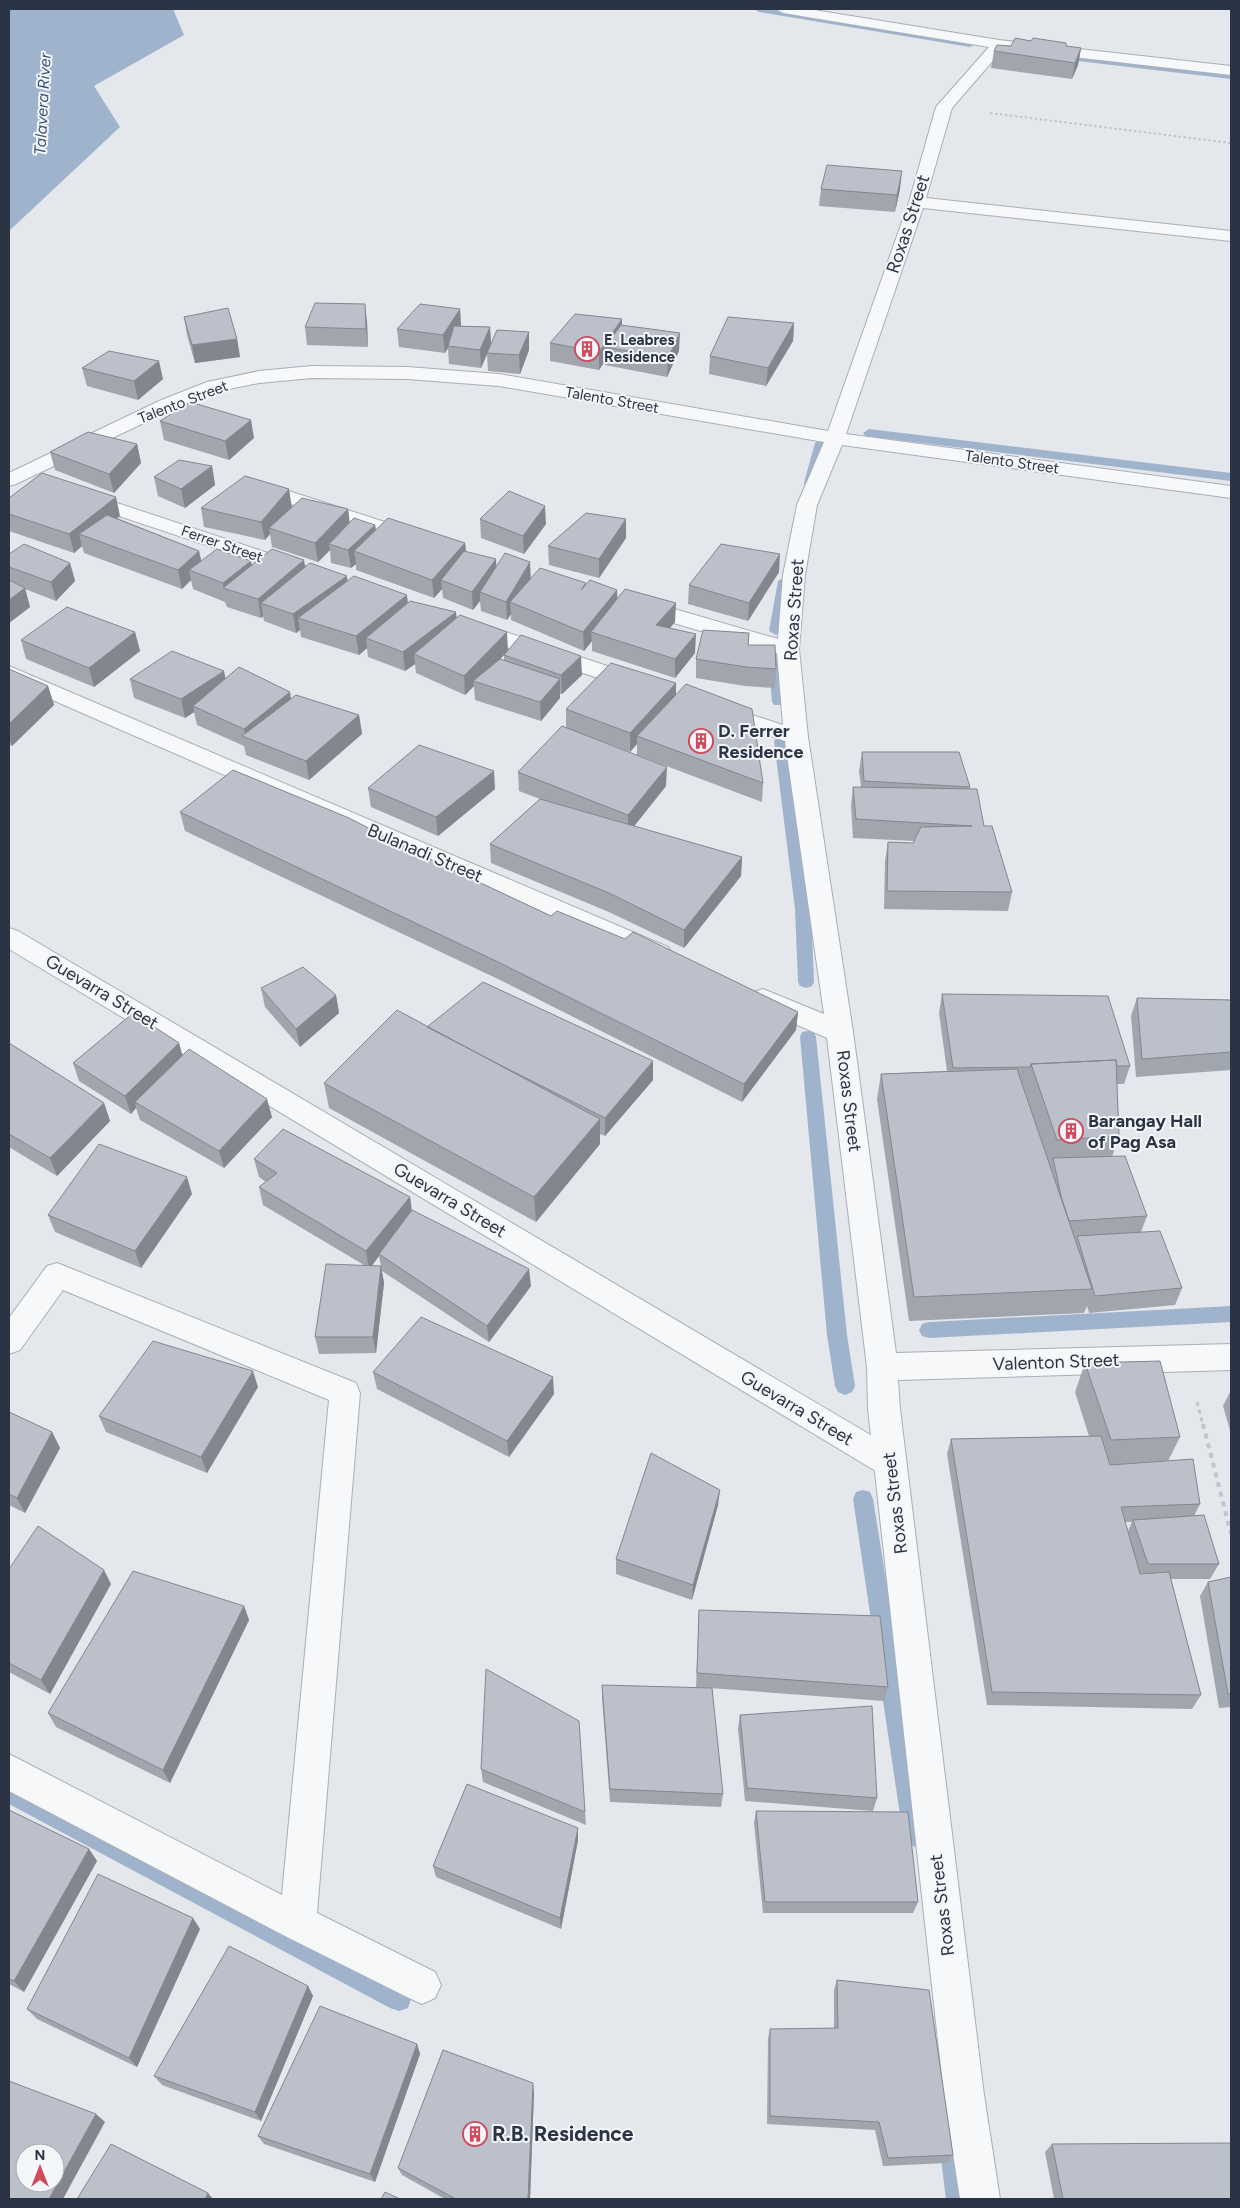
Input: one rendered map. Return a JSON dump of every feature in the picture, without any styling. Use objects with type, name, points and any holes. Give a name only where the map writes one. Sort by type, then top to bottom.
[{"type":"street","points":[[783,9],[999,44],[1231,70]]},
{"type":"street","name":"Roxas Street","points":[[980,2199],[964,2095],[890,1463],[882,1367],[840,1032],[796,737],[788,649],[794,575],[807,505],[835,438],[916,202],[944,107],[999,44]]},
{"type":"street","points":[[916,202],[1231,236]]},
{"type":"street","name":"Talento Street","points":[[14,478],[166,405],[214,386],[259,377],[312,372],[407,373],[499,380],[835,438],[1231,492]]},
{"type":"street","name":"Ferrer Street","points":[[14,478],[56,489],[312,575]]},
{"type":"street","points":[[267,490],[438,545]]},
{"type":"street","points":[[618,600],[788,649]]},
{"type":"street","points":[[454,622],[654,689]]},
{"type":"street","name":"Bulanadi Street","points":[[9,673],[676,961]]},
{"type":"street","points":[[701,705],[796,737]]},
{"type":"street","name":"Guevarra Street","points":[[9,936],[890,1463]]},
{"type":"street","points":[[740,989],[840,1032]]},
{"type":"street","points":[[9,1341],[57,1275],[345,1393],[298,1923]]},
{"type":"street","name":"Valenton Street","points":[[882,1367],[1231,1357]]},
{"type":"street","points":[[9,1772],[298,1923],[422,1985]]},
{"type":"path","points":[[944,107],[1231,142]]},
{"type":"path","points":[[1182,1359],[1194,1391],[1231,1534]]},
{"type":"water","name":"Talavera River","points":[[9,9],[173,9],[184,35],[94,86],[120,127],[9,231]]},
{"type":"building","points":[[1015,38],[1031,41],[1033,38],[1066,43],[1066,46],[1081,48],[1075,63],[994,51],[997,45],[1011,46]]},
{"type":"building","points":[[827,165],[902,171],[897,195],[821,189]]},
{"type":"building","points":[[315,303],[365,304],[366,329],[305,327]]},
{"type":"building","points":[[420,304],[460,309],[443,335],[397,329]]},
{"type":"building","points":[[228,308],[237,339],[192,345],[184,317]]},
{"type":"building","points":[[575,314],[622,319],[599,352],[550,343]]},
{"type":"building","points":[[728,317],[794,323],[768,368],[710,356]]},
{"type":"building","points":[[621,325],[680,333],[668,358],[605,347]]},
{"type":"building","points":[[454,326],[490,327],[480,350],[448,346]]},
{"type":"building","points":[[497,330],[529,332],[519,355],[487,353]]},
{"type":"building","points":[[109,351],[159,361],[134,381],[82,368]]},
{"type":"building","points":[[190,402],[251,420],[225,441],[160,421]]},
{"type":"building","points":[[88,432],[137,444],[109,474],[50,452]]},
{"type":"building","points":[[179,460],[212,466],[181,489],[154,477]]},
{"type":"building","points":[[42,473],[116,497],[69,534],[9,514],[9,498]]},
{"type":"building","points":[[245,476],[289,489],[261,522],[201,508]]},
{"type":"building","points":[[509,491],[545,506],[523,536],[480,519]]},
{"type":"building","points":[[302,498],[348,509],[315,543],[269,528]]},
{"type":"building","points":[[586,513],[626,519],[599,559],[548,546]]},
{"type":"building","points":[[107,515],[199,551],[178,570],[79,534]]},
{"type":"building","points":[[354,518],[375,525],[348,550],[329,544]]},
{"type":"building","points":[[388,518],[465,543],[432,580],[354,551]]},
{"type":"building","points":[[24,544],[70,563],[51,582],[9,567],[9,554]]},
{"type":"building","points":[[721,544],[780,554],[749,603],[689,585]]},
{"type":"building","points":[[217,549],[251,561],[223,583],[189,570]]},
{"type":"building","points":[[272,549],[304,560],[258,599],[223,588]]},
{"type":"building","points":[[464,551],[496,559],[472,592],[441,580]]},
{"type":"building","points":[[505,553],[530,562],[506,602],[480,592]]},
{"type":"building","points":[[310,563],[347,576],[293,614],[261,603]]},
{"type":"building","points":[[540,568],[586,583],[581,590],[590,580],[617,590],[583,632],[510,602]]},
{"type":"building","points":[[354,576],[407,595],[356,636],[298,618]]},
{"type":"building","points":[[9,580],[25,588],[9,600]]},
{"type":"building","points":[[625,589],[676,603],[656,625],[696,634],[675,659],[591,632]]},
{"type":"building","points":[[410,601],[456,612],[403,652],[366,638]]},
{"type":"building","points":[[67,607],[135,632],[89,668],[21,640]]},
{"type":"building","points":[[460,615],[507,632],[464,676],[414,654]]},
{"type":"building","points":[[703,630],[749,633],[748,645],[775,645],[776,669],[746,667],[696,659]]},
{"type":"building","points":[[521,635],[581,656],[561,675],[504,655]]},
{"type":"building","points":[[172,651],[224,671],[181,699],[130,679]]},
{"type":"building","points":[[500,659],[560,679],[540,702],[473,681]]},
{"type":"building","points":[[611,663],[676,683],[630,733],[566,709]]},
{"type":"building","points":[[239,667],[290,692],[244,729],[193,706]]},
{"type":"building","points":[[9,669],[48,686],[9,724]]},
{"type":"building","name":"D. Ferrer Residence","points":[[686,684],[752,709],[763,783],[637,736]]},
{"type":"building","points":[[296,695],[359,715],[306,761],[242,736]]},
{"type":"building","points":[[562,726],[667,767],[628,815],[518,772]]},
{"type":"building","points":[[419,745],[494,771],[436,817],[368,788]]},
{"type":"building","points":[[862,752],[959,752],[970,787],[864,781]]},
{"type":"building","points":[[233,770],[349,818],[419,854],[551,916],[557,911],[625,939],[633,932],[798,1012],[744,1084],[496,961],[180,812]]},
{"type":"building","points":[[853,787],[977,789],[984,826],[992,826],[1012,892],[887,891],[888,842],[913,843],[921,827],[972,826],[856,819]]},
{"type":"building","points":[[540,799],[742,857],[684,930],[609,893],[490,844]]},
{"type":"building","points":[[303,967],[336,995],[296,1029],[261,988]]},
{"type":"building","points":[[483,982],[653,1061],[605,1118],[427,1027]]},
{"type":"building","points":[[942,994],[1108,996],[1130,1066],[1117,1066],[1116,1060],[1031,1064],[1030,1067],[953,1068]]},
{"type":"building","points":[[1137,998],[1231,1000],[1231,1052],[1142,1059]]},
{"type":"building","points":[[397,1010],[600,1119],[534,1197],[324,1083]]},
{"type":"building","points":[[133,1013],[179,1043],[125,1096],[73,1063]]},
{"type":"building","points":[[9,1043],[104,1103],[50,1158],[9,1134]]},
{"type":"building","points":[[189,1049],[267,1099],[219,1151],[135,1102]]},
{"type":"building","points":[[1116,1060],[1119,1136],[1057,1140],[1031,1064]]},
{"type":"building","points":[[1017,1069],[1092,1289],[914,1297],[881,1074]]},
{"type":"building","points":[[283,1129],[410,1197],[366,1251],[259,1187],[277,1173],[254,1159]]},
{"type":"building","points":[[99,1144],[187,1177],[135,1251],[48,1215]]},
{"type":"building","points":[[1125,1156],[1147,1216],[1069,1221],[1061,1196],[1053,1158]]},
{"type":"building","points":[[412,1210],[529,1269],[487,1326],[379,1254]]},
{"type":"building","points":[[1160,1231],[1182,1288],[1095,1296],[1077,1236]]},
{"type":"building","points":[[326,1264],[381,1266],[373,1337],[315,1337]]},
{"type":"building","points":[[421,1317],[553,1377],[507,1441],[373,1372]]},
{"type":"building","points":[[153,1341],[253,1371],[201,1457],[99,1416]]},
{"type":"building","points":[[1160,1361],[1180,1437],[1111,1440],[1085,1363]]},
{"type":"building","points":[[9,1412],[52,1432],[17,1498],[9,1494]]},
{"type":"building","points":[[1101,1436],[1110,1465],[1193,1459],[1200,1504],[1121,1507],[1140,1574],[1169,1572],[1201,1695],[992,1692],[951,1439]]},
{"type":"building","points":[[651,1453],[720,1490],[693,1585],[616,1559]]},
{"type":"building","points":[[1204,1515],[1219,1564],[1148,1564],[1133,1520]]},
{"type":"building","points":[[38,1526],[104,1570],[41,1680],[9,1663],[9,1569]]},
{"type":"building","points":[[133,1571],[244,1606],[163,1770],[48,1713]]},
{"type":"building","points":[[1231,1577],[1231,1694],[1228,1694],[1208,1582]]},
{"type":"building","points":[[699,1610],[880,1616],[888,1687],[697,1673]]},
{"type":"building","points":[[486,1669],[579,1721],[585,1812],[481,1769]]},
{"type":"building","points":[[602,1685],[712,1688],[723,1794],[610,1789]]},
{"type":"building","points":[[872,1706],[877,1798],[747,1788],[740,1715]]},
{"type":"building","points":[[467,1784],[578,1828],[560,1918],[433,1866]]},
{"type":"building","points":[[9,1810],[89,1849],[14,1981],[9,1979]]},
{"type":"building","points":[[756,1811],[908,1812],[918,1902],[765,1902]]},
{"type":"building","points":[[98,1874],[193,1918],[129,2058],[27,2009]]},
{"type":"building","points":[[229,1946],[308,1986],[255,2112],[154,2076]]},
{"type":"building","points":[[837,1980],[929,1990],[953,2155],[888,2158],[879,2122],[770,2116],[770,2029],[838,2028]]},
{"type":"building","points":[[320,2006],[417,2044],[370,2174],[258,2136]]},
{"type":"building","name":"R.B. Residence","points":[[443,2050],[533,2083],[528,2199],[456,2199],[398,2168]]},
{"type":"building","points":[[9,2081],[96,2114],[65,2170],[65,2143],[15,2143],[15,2193],[52,2193],[49,2199],[9,2199]]},
{"type":"building","points":[[1231,2143],[1231,2199],[1063,2199],[1052,2144]]},
{"type":"building","points":[[111,2144],[208,2193],[205,2199],[77,2199]]},
{"type":"building","points":[[385,2192],[400,2199],[381,2199]]},
{"type":"waterway","points":[[759,9],[970,44]]},
{"type":"waterway","points":[[1055,56],[1231,76]]},
{"type":"waterway","points":[[869,433],[1231,477]]},
{"type":"waterway","points":[[810,483],[821,443]]},
{"type":"waterway","points":[[776,631],[785,581]]},
{"type":"waterway","points":[[775,652],[779,702]]},
{"type":"waterway","points":[[781,741],[803,909],[806,982]]},
{"type":"waterway","points":[[808,1037],[837,1335],[845,1386]]},
{"type":"waterway","points":[[929,1330],[1231,1314]]},
{"type":"waterway","points":[[863,1499],[915,1835]]},
{"type":"waterway","points":[[9,1792],[399,1999]]},
{"type":"waterway","points":[[953,2151],[959,2199]]},
{"type":"place","name":"E. Leabres Residence","points":[[587,349]]},
{"type":"place","name":"D. Ferrer Residence","points":[[701,741]]},
{"type":"place","name":"Barangay Hall of Pag Asa","points":[[1071,1131]]},
{"type":"place","name":"R.B. Residence","points":[[475,2134]]}]
